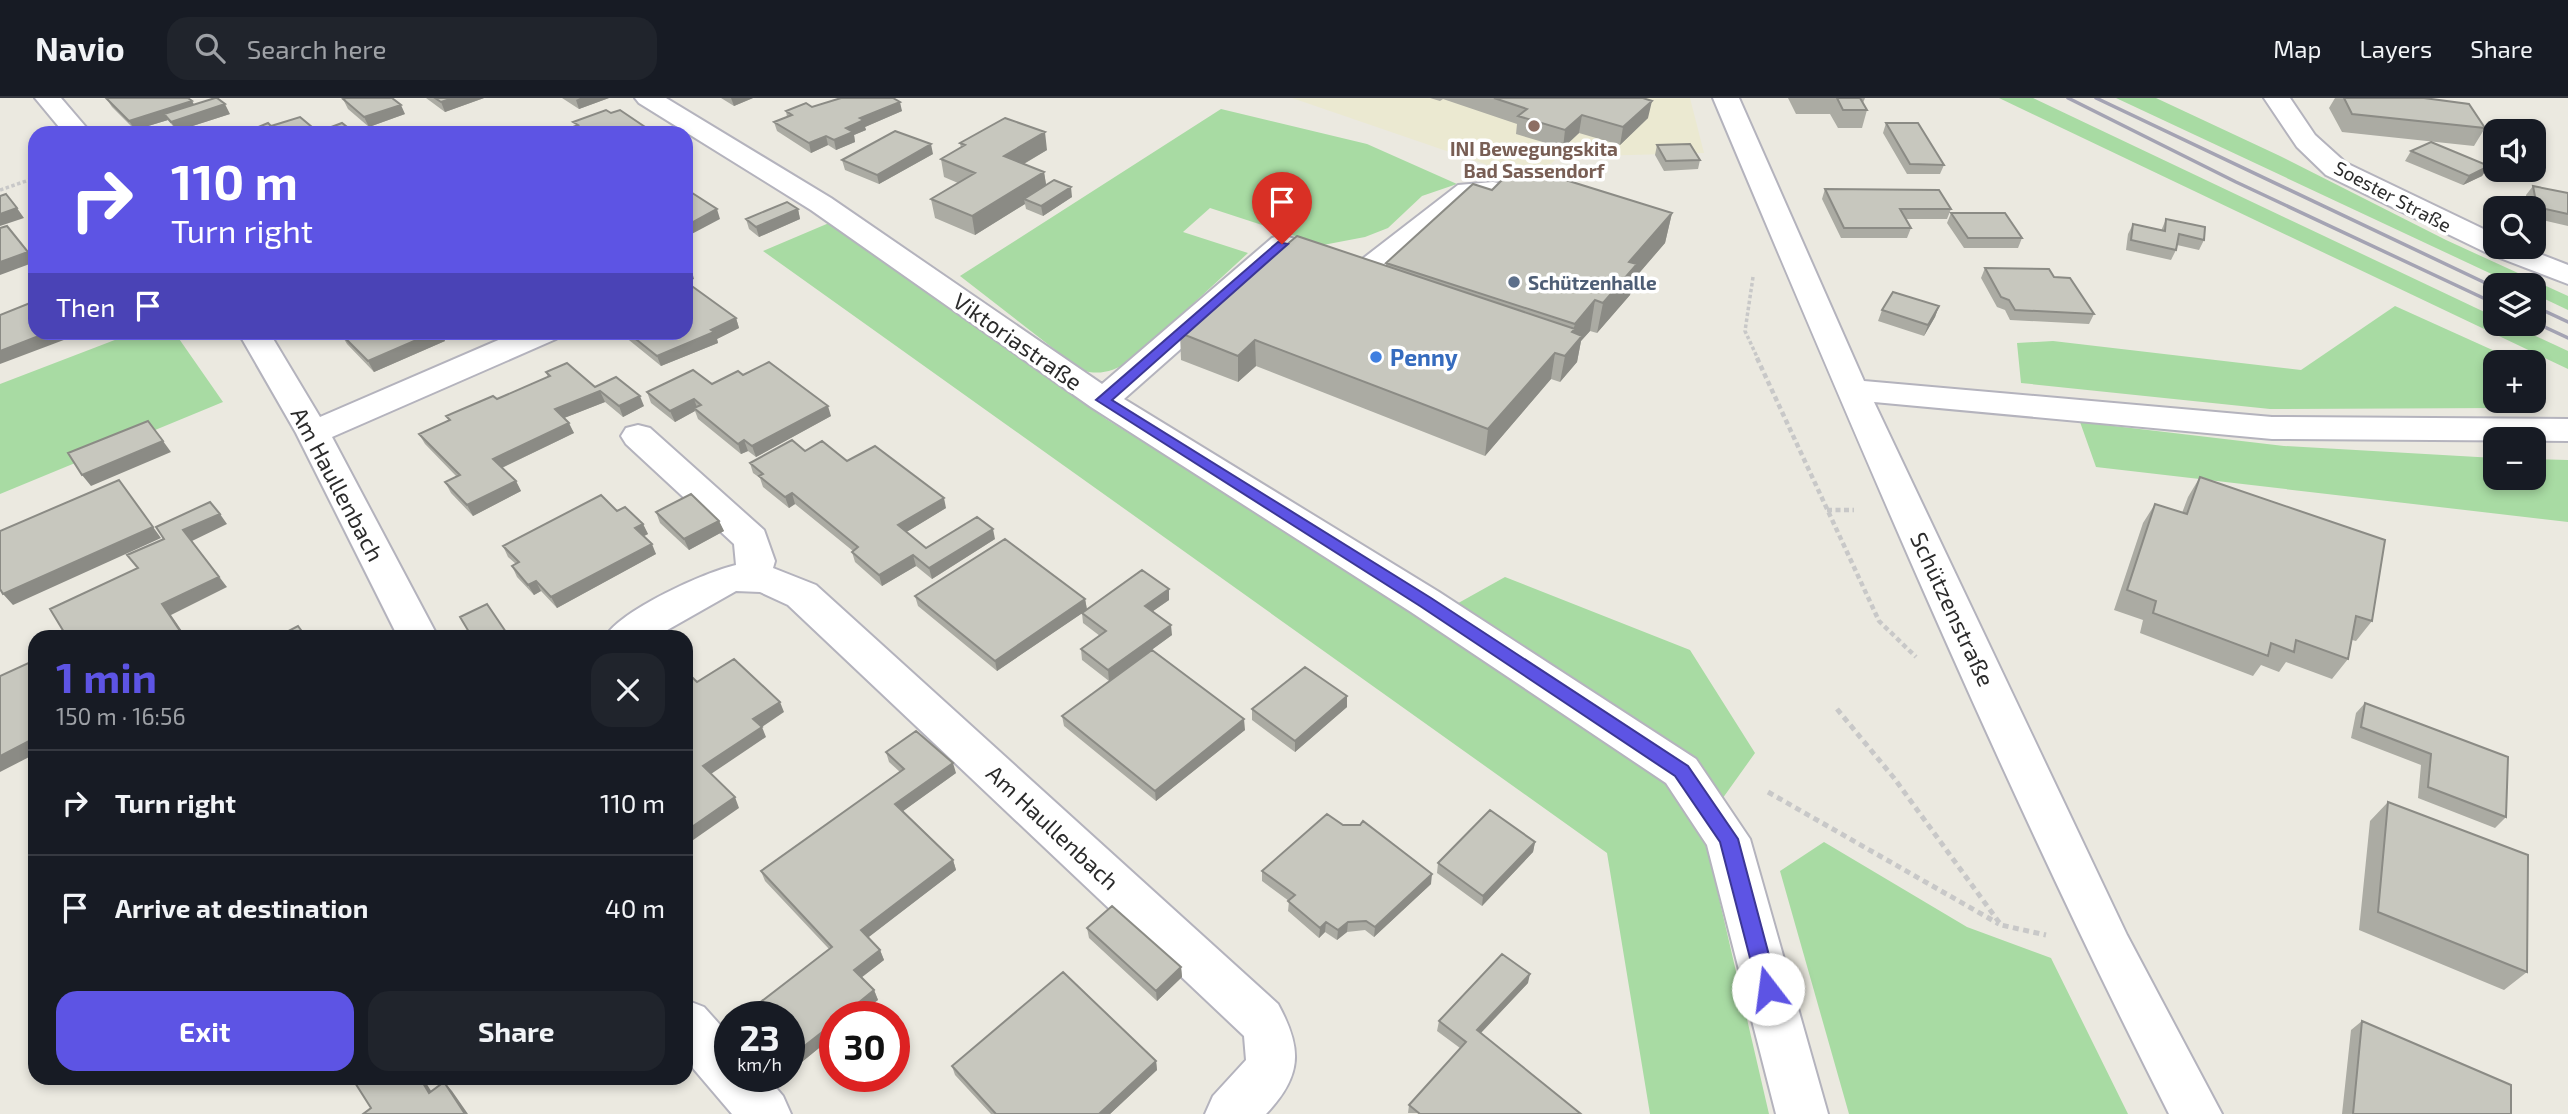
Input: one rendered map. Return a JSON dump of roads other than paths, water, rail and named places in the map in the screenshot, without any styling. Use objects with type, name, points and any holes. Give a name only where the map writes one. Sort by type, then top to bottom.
[{"type":"street","points":[[48,98],[72,126]]},
{"type":"street","name":"Viktoriastraße","points":[[648,98],[821,204],[1103,400],[1414,595],[1681,771],[1728,839],[1802,1114]]},
{"type":"street","name":"Schützenstraße","points":[[1726,98],[1852,390],[2110,950],[2196,1114]]},
{"type":"street","name":"Soester Straße","points":[[2277,98],[2306,141],[2336,169],[2483,240]]},
{"type":"street","points":[[1103,400],[1282,244],[1365,271],[1468,191],[1522,191]]},
{"type":"street","name":"Soester Straße","points":[[2528,259],[2568,275]]},
{"type":"street","name":"Am Haullenbach","points":[[258,340],[313,433],[414,630]]},
{"type":"street","points":[[313,433],[527,340]]},
{"type":"street","points":[[1852,390],[2273,428],[2568,430]]},
{"type":"street","points":[[638,436],[751,539],[755,561],[751,578]]},
{"type":"street","name":"Am Haullenbach","points":[[637,630],[719,583],[736,578],[766,579],[802,596],[1261,1020],[1272,1038],[1274,1059],[1262,1082],[1231,1114]]},
{"type":"street","points":[[693,1031],[714,1055]]},
{"type":"street","points":[[746,1092],[765,1114]]},
{"type":"railway","points":[[2068,98],[2236,182],[2483,298]]},
{"type":"railway","points":[[2096,98],[2483,282]]},
{"type":"railway","points":[[2546,312],[2568,322]]},
{"type":"railway","points":[[2546,328],[2568,338]]},
{"type":"place","name":"INI Bewegungskita Bad Sassendorf","points":[[1534,126]]},
{"type":"place","name":"Schützenhalle","points":[[1514,282]]},
{"type":"place","name":"Penny","points":[[1376,357]]}]
